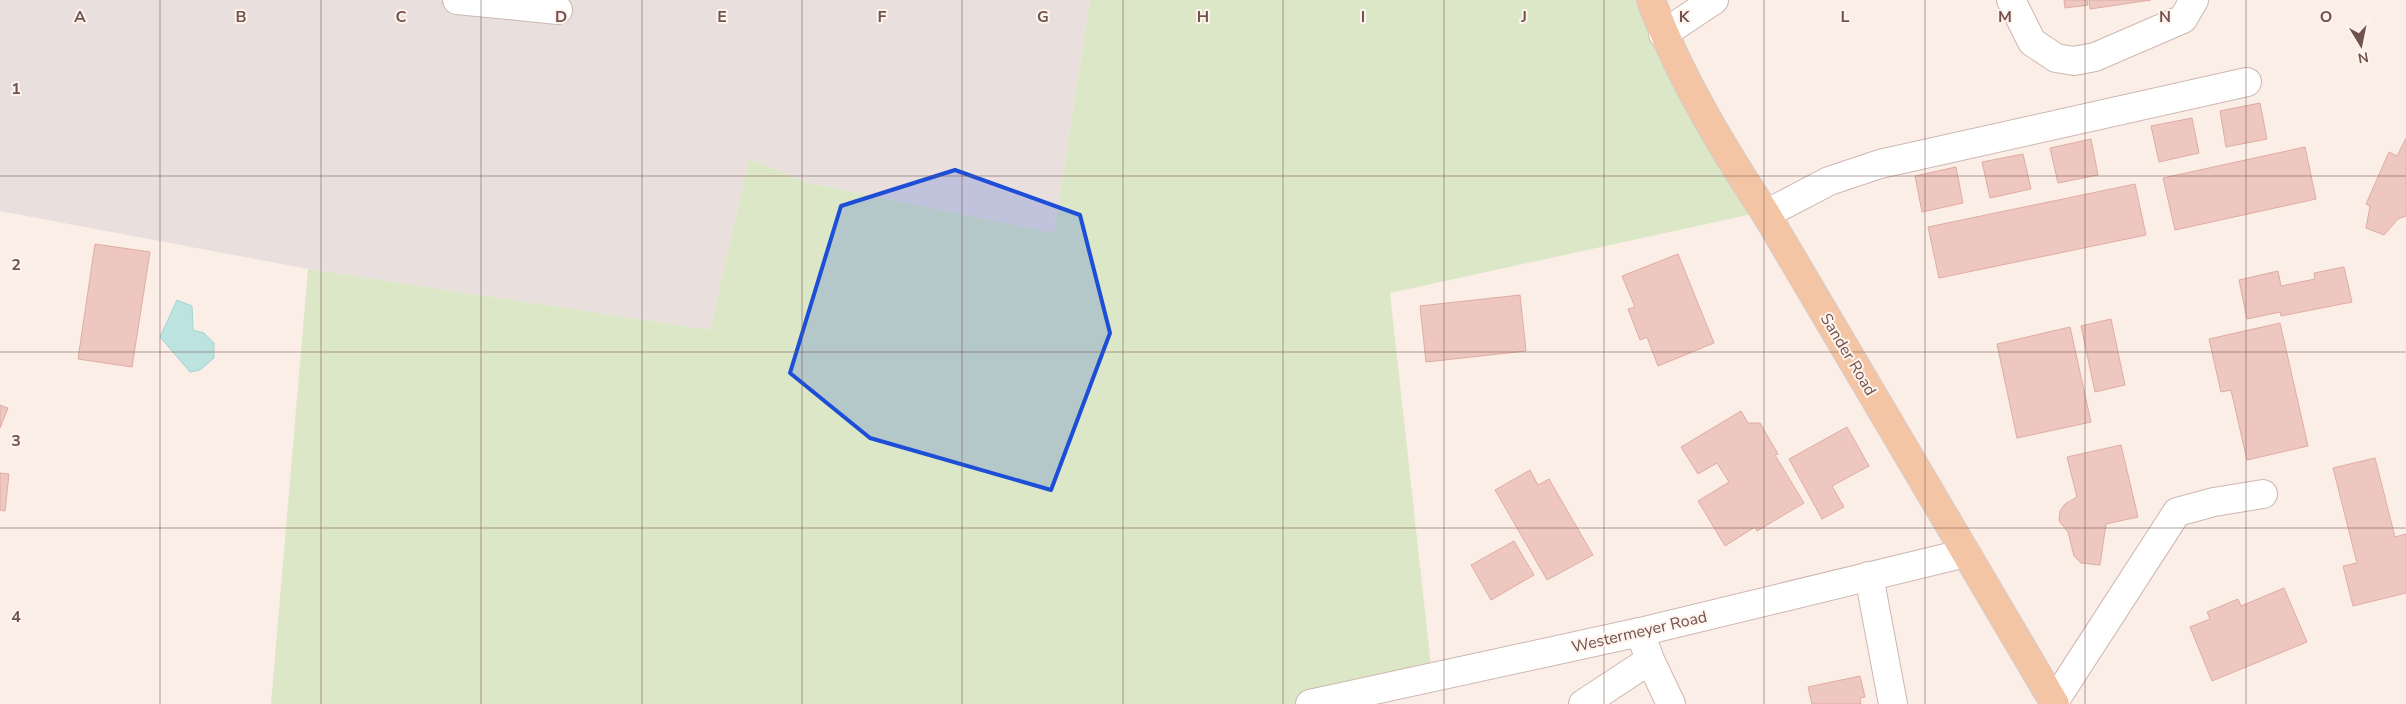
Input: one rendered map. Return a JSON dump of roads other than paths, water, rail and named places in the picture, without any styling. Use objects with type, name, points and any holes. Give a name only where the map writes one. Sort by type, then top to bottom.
[{"type":"main road","name":"Sander Road","points":[[1651,0],[1663,34],[1722,148],[1766,214],[2054,703]]},
{"type":"street","points":[[457,0],[558,10]]},
{"type":"street","points":[[1663,34],[1714,0]]},
{"type":"street","points":[[2011,0],[2032,42],[2056,58],[2074,61],[2095,57],[2183,19],[2194,0]]},
{"type":"street","points":[[1766,214],[1829,181],[1880,164],[2247,82]]},
{"type":"street","points":[[2054,703],[2177,512],[2214,502],[2262,494]]},
{"type":"street","name":"Westermeyer Road","points":[[1310,704],[1640,632],[1966,553]]},
{"type":"street","points":[[1869,576],[1893,704]]},
{"type":"street","points":[[1640,632],[1650,660],[1672,704]]},
{"type":"street","points":[[1583,704],[1650,660]]},
{"type":"water","points":[[177,300],[192,306],[193,330],[204,333],[214,343],[214,358],[200,370],[190,372],[160,337]]}]
